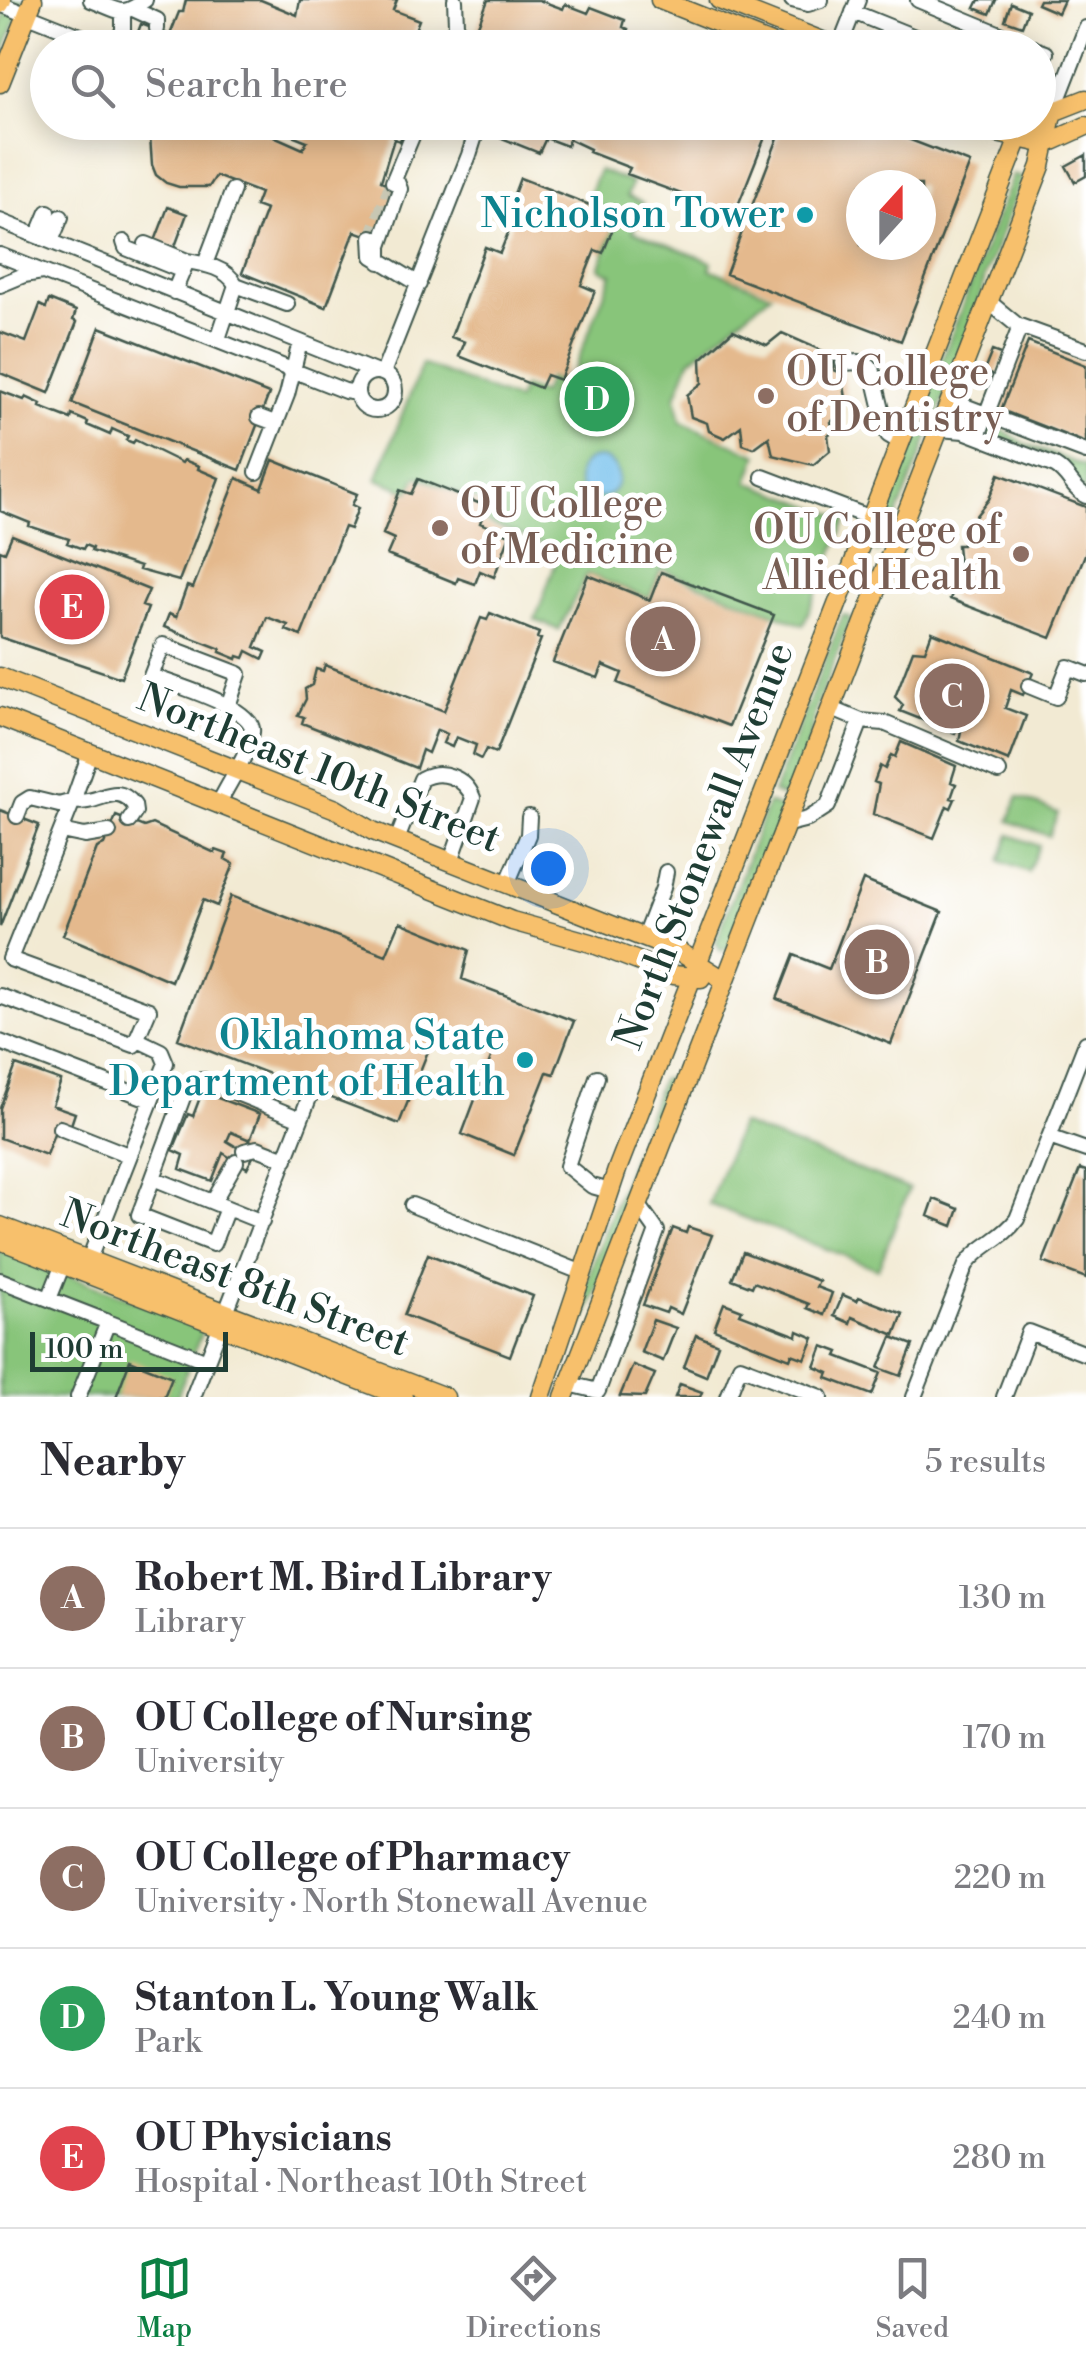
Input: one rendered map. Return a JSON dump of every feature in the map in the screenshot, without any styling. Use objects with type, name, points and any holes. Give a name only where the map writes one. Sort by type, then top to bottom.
[{"type":"main road","points":[[660,0],[736,30]]},
{"type":"main road","points":[[719,0],[796,30]]},
{"type":"main road","points":[[0,83],[30,7]]},
{"type":"main road","points":[[1056,111],[1086,99]]},
{"type":"main road","points":[[1056,140],[1086,126]]},
{"type":"main road","name":"North Stonewall Avenue","points":[[541,1397],[610,1191],[1018,140]]},
{"type":"main road","points":[[1028,140],[1046,144],[1055,140]]},
{"type":"main road","name":"North Stonewall Avenue","points":[[566,1390],[1042,166],[1046,140]]},
{"type":"main road","name":"Northeast 10th Street","points":[[0,677],[644,938],[695,970],[724,980]]},
{"type":"main road","name":"Northeast 10th Street","points":[[0,717],[512,921],[591,943],[674,975],[695,970]]},
{"type":"main road","name":"Northeast 8th Street","points":[[0,1226],[87,1266],[224,1319],[445,1397]]},
{"type":"main road","name":"Northeast 8th Street","points":[[0,1240],[63,1264],[87,1266]]},
{"type":"main road","name":"Northeast 8th Street","points":[[224,1319],[404,1397]]},
{"type":"street","points":[[91,0],[135,6],[157,20],[156,30]]},
{"type":"street","points":[[455,0],[456,30]]},
{"type":"street","points":[[792,0],[808,4],[821,0]]},
{"type":"street","points":[[918,0],[990,30]]},
{"type":"street","points":[[1,3],[30,7],[76,30]]},
{"type":"street","points":[[124,30],[135,6]]},
{"type":"street","points":[[846,30],[856,6],[905,30]]},
{"type":"street","name":"North Stonewall Avenue","points":[[1056,92],[1086,28]]},
{"type":"street","points":[[380,262],[380,246],[400,189],[393,181],[410,140]]},
{"type":"street","points":[[0,220],[379,372],[392,380],[394,399],[387,407],[374,410],[366,408],[357,393],[360,380],[379,372],[420,284],[474,140]]},
{"type":"street","points":[[205,264],[232,190]]},
{"type":"street","points":[[45,238],[54,214]]},
{"type":"street","points":[[372,237],[373,256],[420,284]]},
{"type":"street","points":[[124,242],[126,248],[185,266],[205,264],[231,275],[236,284],[287,304]]},
{"type":"street","points":[[146,244],[185,266]]},
{"type":"street","points":[[0,255],[345,392],[357,393]]},
{"type":"street","points":[[174,292],[185,266]]},
{"type":"street","points":[[0,286],[21,276],[44,272]]},
{"type":"street","points":[[135,306],[144,280]]},
{"type":"street","points":[[218,339],[236,284]]},
{"type":"street","points":[[989,302],[1017,325],[1086,350]]},
{"type":"street","points":[[978,436],[1018,332],[1017,325]]},
{"type":"street","points":[[257,472],[286,395],[300,342]]},
{"type":"street","points":[[843,363],[859,362],[872,368],[888,435],[900,442]]},
{"type":"street","points":[[953,395],[962,404],[1086,452]]},
{"type":"street","points":[[259,418],[274,423]]},
{"type":"street","points":[[1017,426],[1086,462]]},
{"type":"street","points":[[939,429],[964,430],[1055,466],[1086,496]]},
{"type":"street","points":[[763,477],[871,518]]},
{"type":"street","points":[[218,805],[253,729],[245,715],[228,706],[152,676],[163,645],[239,674],[228,706]]},
{"type":"street","points":[[1029,686],[1056,697],[1068,667],[1086,674]]},
{"type":"street","points":[[830,708],[860,721],[884,724],[999,772]]},
{"type":"street","points":[[784,825],[808,819],[828,806],[860,721]]},
{"type":"street","points":[[0,996],[134,1045],[148,1010],[10,958],[90,753]]},
{"type":"street","points":[[397,840],[422,779],[432,774],[456,778],[468,787],[473,798],[451,861]]},
{"type":"street","points":[[17,816],[26,799],[59,805],[96,802],[112,792],[134,804],[135,812],[128,821]]},
{"type":"street","points":[[508,884],[528,834],[528,817]]},
{"type":"street","points":[[61,831],[86,836],[109,832]]},
{"type":"street","points":[[644,938],[666,872]]},
{"type":"street","points":[[87,1266],[166,1063],[160,1050],[136,1038]]},
{"type":"street","points":[[0,1042],[151,1100]]},
{"type":"street","points":[[914,1397],[964,1269],[977,1252],[1013,1225],[1086,1042]]},
{"type":"street","points":[[597,1077],[567,1166],[592,1186],[610,1191]]},
{"type":"street","points":[[286,1159],[257,1148],[240,1157],[220,1205],[212,1244],[139,1215],[186,1089],[195,1081],[204,1080],[301,1119]]},
{"type":"street","points":[[193,1397],[311,1092]]},
{"type":"street","points":[[60,1128],[128,1155]]},
{"type":"street","points":[[1049,1136],[1086,1150]]},
{"type":"street","points":[[153,1178],[262,1222]]},
{"type":"street","points":[[412,1204],[583,1273]]},
{"type":"street","points":[[566,1390],[598,1391],[658,1231],[638,1204]]},
{"type":"street","points":[[49,1300],[63,1264]]},
{"type":"street","points":[[0,1280],[207,1361]]},
{"type":"street","points":[[78,1397],[108,1322]]},
{"type":"street","points":[[1004,1397],[1029,1332],[1086,1354]]},
{"type":"street","points":[[728,1397],[740,1366],[821,1397]]},
{"type":"green space","points":[[10,0],[24,0],[0,62],[0,29]]},
{"type":"green space","points":[[599,170],[632,183],[627,196],[643,203],[633,231],[712,262],[710,269],[771,294],[690,360],[676,396],[681,422],[758,455],[748,482],[847,519],[803,625],[661,569],[649,598],[587,574],[559,630],[535,620],[560,551],[482,521],[487,505],[417,476],[410,492],[377,479],[422,364],[517,401],[523,387],[542,394],[548,378],[568,385],[612,274],[599,268],[619,215],[586,201]]},
{"type":"green space","points":[[1013,175],[1022,178],[985,276],[976,317],[885,546],[877,552],[871,543]]},
{"type":"green space","points":[[994,425],[1025,444],[1086,467],[1086,491],[1054,460],[991,437],[988,431]]},
{"type":"green space","points":[[843,615],[851,618],[816,707],[807,753],[789,799],[773,793]]},
{"type":"green space","points":[[1018,797],[1058,813],[1049,836],[1009,821]]},
{"type":"green space","points":[[768,803],[785,810],[729,948],[721,951],[716,942]]},
{"type":"green space","points":[[1010,835],[1039,846],[1028,872],[1000,861]]},
{"type":"green space","points":[[668,1078],[670,1084],[647,1162],[585,1319],[579,1317],[576,1309],[661,1080]]},
{"type":"green space","points":[[740,1124],[909,1189],[878,1269],[709,1204]]},
{"type":"green space","points":[[0,1249],[192,1322],[202,1331],[177,1397],[0,1397]]},
{"type":"water","points":[[598,458],[612,464],[618,478],[612,492],[598,498],[584,492],[578,478],[584,464]]},
{"type":"building","points":[[186,0],[261,0],[297,15],[300,0],[397,0],[393,10],[419,20],[415,30],[172,30],[179,12],[183,12]]},
{"type":"building","points":[[488,0],[539,0],[588,13],[591,7],[625,20],[623,27],[628,29],[628,30],[476,30]]},
{"type":"building","points":[[979,0],[996,0],[990,14],[975,8]]},
{"type":"building","points":[[1039,0],[1064,0],[1058,13],[1037,4]]},
{"type":"building","points":[[1011,3],[1028,10],[1022,26],[1005,20]]},
{"type":"building","points":[[150,140],[283,140],[303,149],[304,140],[394,140],[381,181],[397,188],[377,239],[355,231],[326,307],[242,273],[266,210],[255,206],[260,193],[216,176],[209,187],[179,187],[156,175]]},
{"type":"building","points":[[507,140],[545,140],[539,153]]},
{"type":"building","points":[[571,140],[764,140],[737,208],[729,205],[727,211],[627,174],[630,168],[589,152],[590,149]]},
{"type":"building","name":"Nicholson Tower","points":[[777,140],[911,140],[970,163],[936,251],[936,170],[846,170],[846,260],[932,260],[901,341],[726,274]]},
{"type":"building","points":[[1086,155],[1086,176],[1075,182],[1066,166]]},
{"type":"building","points":[[520,178],[618,216],[603,253],[595,250],[581,285],[595,291],[560,380],[546,375],[540,388],[459,356],[465,342],[451,337],[485,247],[500,253],[514,218],[506,215]]},
{"type":"building","points":[[168,207],[187,214],[174,249],[155,241]]},
{"type":"building","points":[[49,300],[76,311],[73,320],[77,322],[49,393],[0,373],[0,332],[26,342],[40,305],[46,308]]},
{"type":"building","points":[[100,327],[269,394],[240,470],[72,403]]},
{"type":"building","name":"OU College of Dentistry","points":[[733,330],[767,345],[782,333],[832,355],[834,370],[842,373],[846,398],[839,401],[844,412],[831,422],[830,451],[813,465],[773,455],[769,437],[754,448],[743,444],[741,426],[725,438],[709,431],[707,423],[691,417],[687,395],[702,383],[701,359]]},
{"type":"building","points":[[1028,342],[1086,365],[1086,443],[1001,410]]},
{"type":"building","points":[[992,351],[1003,355],[995,377],[984,371]]},
{"type":"building","points":[[0,391],[24,400],[26,397],[71,419],[72,415],[110,435],[112,429],[128,436],[126,440],[135,440],[182,463],[184,460],[199,466],[198,469],[219,478],[179,581],[139,570],[140,567],[91,551],[85,545],[83,549],[67,543],[69,539],[0,511]]},
{"type":"building","points":[[273,460],[357,494],[352,505],[358,508],[350,529],[344,527],[301,636],[286,630],[288,625],[267,617],[255,647],[266,652],[263,659],[247,651],[244,658],[237,659],[164,627],[169,614],[176,617],[187,586],[193,588],[237,478],[262,489]]},
{"type":"building","name":"OU College of Allied Health","points":[[999,474],[1086,507],[1086,552],[1051,638],[950,599],[961,572],[968,570],[966,564],[959,565],[957,545],[962,545],[967,527],[989,499]]},
{"type":"building","name":"OU College of Medicine","points":[[418,479],[486,506],[480,523],[510,535],[494,577],[480,571],[475,584],[458,578],[456,583],[387,555],[394,539],[383,534],[400,490],[411,494]]},
{"type":"building","points":[[12,535],[149,590],[142,606],[148,608],[121,678],[0,637],[0,550],[5,552]]},
{"type":"building","points":[[661,572],[774,615],[729,726],[618,683],[622,673],[603,665],[598,678],[553,662],[588,575],[650,600]]},
{"type":"building","points":[[490,613],[539,633],[537,638],[541,639],[496,753],[486,749],[481,759],[473,755],[476,745],[456,737],[452,747],[443,743],[447,734],[437,730],[428,753],[422,750],[416,768],[302,723],[304,717],[298,715],[306,699],[305,689],[312,685],[316,669],[323,671],[325,665],[444,711],[481,618],[487,620]]},
{"type":"building","points":[[932,632],[1033,673],[1023,695],[1011,690],[1005,708],[1026,716],[1009,761],[959,741],[962,726],[955,733],[900,711],[903,705],[895,697],[913,650],[925,651]]},
{"type":"building","points":[[901,742],[956,766],[951,782],[956,784],[951,798],[955,799],[951,808],[947,806],[934,838],[873,814],[879,784],[874,782],[880,766],[885,769]]},
{"type":"building","points":[[0,810],[39,825],[0,927]]},
{"type":"building","points":[[116,816],[144,827],[152,824],[215,853],[216,850],[227,854],[225,859],[234,864],[217,906],[203,900],[171,981],[63,935],[97,848],[104,845]]},
{"type":"building","points":[[863,880],[942,912],[891,1044],[777,999],[794,955],[829,969]]},
{"type":"building","points":[[231,896],[386,955],[400,922],[469,950],[462,979],[574,1021],[554,1074],[547,1072],[514,1155],[462,1134],[495,1047],[467,1036],[465,1042],[436,1031],[399,1124],[178,1039]]},
{"type":"building","points":[[16,1065],[61,1081],[52,1105],[75,1113],[71,1125],[59,1120],[46,1155],[0,1138],[0,1108]]},
{"type":"building","points":[[202,1092],[260,1114],[250,1140],[231,1132],[227,1141],[253,1157],[247,1168],[223,1153],[212,1181],[180,1169],[184,1155],[173,1150]]},
{"type":"building","points":[[1080,1169],[1086,1171],[1086,1278],[1043,1262]]},
{"type":"building","points":[[934,1199],[959,1209],[953,1226],[928,1216]]},
{"type":"building","points":[[688,1227],[712,1235],[681,1314],[643,1305],[673,1228],[686,1233]]},
{"type":"building","points":[[743,1252],[819,1281],[816,1287],[832,1293],[824,1315],[807,1308],[809,1304],[754,1282],[752,1287],[732,1279]]},
{"type":"building","points":[[428,1254],[533,1296],[510,1356],[404,1315]]},
{"type":"building","points":[[843,1295],[903,1314],[895,1335],[852,1317],[850,1323],[834,1316]]},
{"type":"building","points":[[724,1303],[742,1310],[740,1314],[797,1336],[798,1331],[814,1338],[805,1359],[792,1354],[790,1359],[714,1329]]},
{"type":"building","points":[[653,1320],[676,1328],[663,1361],[641,1352]]},
{"type":"building","points":[[696,1335],[718,1344],[706,1376],[684,1367]]},
{"type":"building","points":[[892,1337],[913,1345],[901,1376],[879,1368]]},
{"type":"building","points":[[823,1346],[839,1352],[837,1356],[881,1373],[872,1395],[827,1378],[829,1373],[815,1367]]},
{"type":"building","points":[[130,1360],[172,1377],[164,1397],[116,1397]]},
{"type":"building","points":[[633,1365],[655,1374],[645,1397],[620,1396]]},
{"type":"building","points":[[680,1384],[702,1392],[700,1397],[675,1397]]},
{"type":"tunnel","points":[[372,237],[391,185]]},
{"type":"place","name":"Nicholson Tower","points":[[805,215]]},
{"type":"place","name":"OU College of Dentistry","points":[[766,396]]},
{"type":"place","name":"Stanton L. Young Walk","points":[[597,399]]},
{"type":"place","name":"OU College of Medicine","points":[[440,528]]},
{"type":"place","name":"OU College of Allied Health","points":[[1021,554]]},
{"type":"place","name":"OU Physicians","points":[[72,607]]},
{"type":"place","name":"Robert M. Bird Library","points":[[663,639]]},
{"type":"place","name":"OU College of Pharmacy","points":[[952,696]]},
{"type":"place","name":"OU College of Nursing","points":[[877,962]]},
{"type":"place","name":"Oklahoma State Department of Health","points":[[525,1060]]}]
